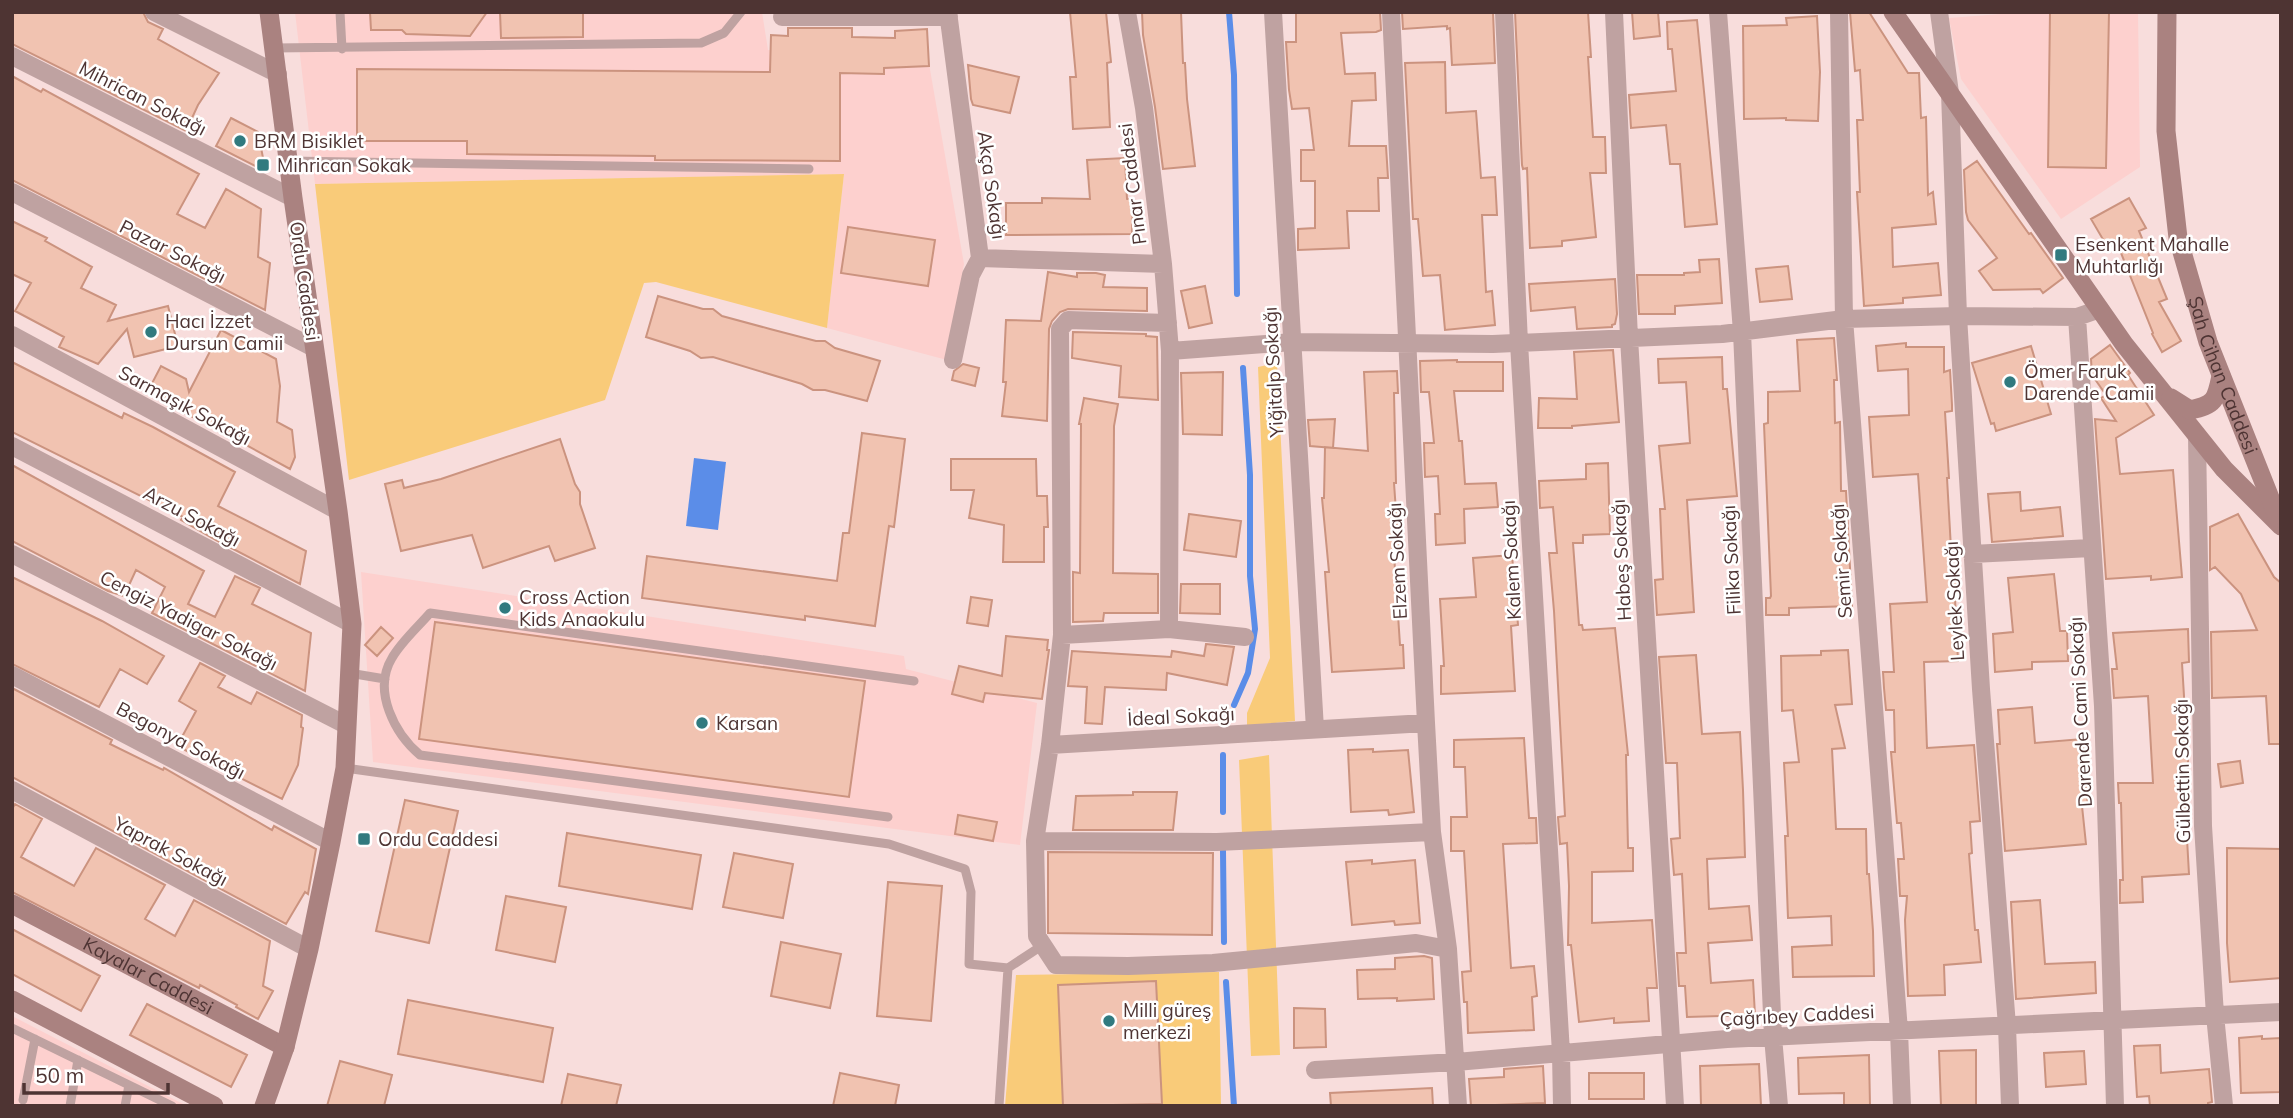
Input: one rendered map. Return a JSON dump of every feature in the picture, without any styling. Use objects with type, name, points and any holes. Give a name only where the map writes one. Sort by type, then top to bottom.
[{"type":"main road","name":"Ordu Caddesi","points":[[264,1106],[285,1047],[309,949],[345,768],[352,624],[269,12]]},
{"type":"main road","points":[[1893,12],[2100,309],[2164,394],[2224,469],[2281,526]]},
{"type":"main road","name":"Şah Cihan Caddesi","points":[[2167,12],[2166,131],[2178,238],[2208,342],[2281,526]]},
{"type":"main road","points":[[2164,394],[2190,410],[2207,407],[2217,397],[2221,376]]},
{"type":"main road","name":"Kayalar Caddesi","points":[[12,904],[285,1047]]},
{"type":"main road","points":[[12,1000],[214,1106]]},
{"type":"main road","name":"Ordu Caddesi","points":[[277,1106],[285,1047]]},
{"type":"street","points":[[154,12],[278,74]]},
{"type":"street","name":"Pınar Caddesi","points":[[1127,12],[1144,108],[1171,351],[1169,629]]},
{"type":"street","name":"Yiğitalp Sokağı","points":[[1273,12],[1315,729]]},
{"type":"street","name":"Elzem Sokağı","points":[[1391,12],[1432,832],[1448,949],[1458,1106]]},
{"type":"street","name":"Kalem Sokağı","points":[[1504,12],[1519,343],[1562,1106]]},
{"type":"street","name":"Habeş Sokağı","points":[[1614,12],[1629,338],[1675,1106]]},
{"type":"street","name":"Filika Sokağı","points":[[1718,12],[1742,332],[1773,1037],[1779,1106]]},
{"type":"street","name":"Semir Sokağı","points":[[1839,12],[1844,320],[1899,1031],[1902,1106]]},
{"type":"street","name":"Leylek Sokağı","points":[[1939,12],[1950,93],[1958,316],[1972,554],[2007,1026],[2010,1106]]},
{"type":"street","points":[[782,17],[949,15]]},
{"type":"street","name":"Akça Sokağı","points":[[949,15],[980,258],[971,275],[953,360]]},
{"type":"street","name":"Mihrican Sokağı","points":[[12,55],[293,198]]},
{"type":"street","name":"Pazar Sokağı","points":[[12,191],[314,348]]},
{"type":"street","points":[[980,258],[1163,264]]},
{"type":"street","points":[[1171,351],[1293,342],[1519,343],[1742,332],[1844,320],[1958,316],[2077,317],[2100,309]]},
{"type":"street","name":"Darende Cami Sokağı","points":[[2077,317],[2103,706],[2115,1106]]},
{"type":"street","points":[[1168,323],[1068,320],[1060,329],[1062,635],[1050,744],[1035,841],[1037,936],[1056,965],[1213,963],[1416,943],[1448,949]]},
{"type":"street","name":"Sarmaşık Sokağı","points":[[12,335],[338,511]]},
{"type":"street","name":"Gülbettin Sokağı","points":[[2197,435],[2203,826],[2215,1015],[2224,1106]]},
{"type":"street","name":"Arzu Sokağı","points":[[12,446],[352,624]]},
{"type":"street","points":[[1972,554],[2091,548]]},
{"type":"street","name":"Cengiz Yadigar Sokağı","points":[[12,554],[346,724]]},
{"type":"street","points":[[1062,635],[1169,629],[1245,637]]},
{"type":"street","name":"Begonya Sokağı","points":[[12,675],[331,842]]},
{"type":"street","name":"İdeal Sokağı","points":[[1050,744],[1426,723]]},
{"type":"street","name":"Yaprak Sokağı","points":[[12,790],[309,949]]},
{"type":"street","points":[[1035,841],[1217,842],[1432,832]]},
{"type":"street","name":"Çağrıbey Caddesi","points":[[1315,1070],[1456,1062],[1773,1037],[2281,1012]]},
{"type":"lane","points":[[341,12],[342,49]]},
{"type":"lane","points":[[274,48],[701,43],[724,33],[741,12]]},
{"type":"lane","points":[[288,161],[809,170]]},
{"type":"lane","points":[[888,817],[420,755],[405,740],[393,721],[386,700],[385,679],[392,658],[430,612],[914,681]]},
{"type":"lane","points":[[349,673],[385,679]]},
{"type":"lane","points":[[345,768],[889,844],[965,869],[971,892],[969,964],[1008,968],[1043,945]]},
{"type":"lane","points":[[999,1106],[1008,968]]},
{"type":"lane","points":[[12,1027],[171,1106]]},
{"type":"lane","points":[[23,1100],[35,1039]]},
{"type":"lane","points":[[70,1106],[78,1060]]},
{"type":"lane","points":[[125,1106],[129,1085]]},
{"type":"shaded area","points":[[295,12],[762,12],[768,50],[928,58],[964,264],[947,360],[827,328],[844,174],[315,184]]},
{"type":"shaded area","points":[[2027,12],[2138,12],[2140,167],[2061,219],[1961,79],[1949,18]]},
{"type":"shaded area","points":[[844,174],[827,328],[656,282],[644,283],[605,400],[349,480],[315,184]]},
{"type":"shaded area","points":[[1277,363],[1295,721],[1247,726],[1247,713],[1270,658],[1258,367]]},
{"type":"shaded area","points":[[361,572],[904,656],[906,669],[1037,703],[1020,845],[373,762]]},
{"type":"shaded area","points":[[1269,755],[1280,1055],[1251,1056],[1239,760]]},
{"type":"shaded area","points":[[1219,972],[1221,1106],[1005,1106],[1016,975]]},
{"type":"shaded area","points":[[12,1016],[187,1106],[12,1106]]},
{"type":"water","points":[[694,458],[726,462],[718,530],[686,526]]},
{"type":"building","points":[[12,12],[143,12],[148,22],[163,29],[158,39],[219,73],[198,105],[186,131],[12,44]]},
{"type":"building","points":[[370,12],[487,12],[470,36],[371,30]]},
{"type":"building","points":[[500,12],[583,12],[583,37],[501,38]]},
{"type":"building","points":[[1070,12],[1106,12],[1111,62],[1107,63],[1110,127],[1073,129],[1070,77],[1076,77]]},
{"type":"building","points":[[1142,12],[1181,12],[1183,63],[1195,166],[1163,169]]},
{"type":"building","points":[[1296,12],[1380,12],[1381,30],[1341,33],[1345,74],[1375,73],[1376,100],[1352,101],[1349,146],[1386,146],[1388,178],[1378,178],[1379,211],[1347,211],[1349,248],[1298,250],[1298,229],[1315,228],[1315,181],[1301,181],[1301,150],[1314,150],[1309,108],[1292,109],[1289,90],[1286,42],[1296,42]]},
{"type":"building","points":[[1402,12],[1493,12],[1495,63],[1452,65],[1450,28],[1403,29]]},
{"type":"building","points":[[1515,12],[1588,12],[1593,137],[1605,137],[1606,173],[1590,173],[1596,237],[1562,241],[1562,246],[1530,248],[1527,168],[1523,169],[1522,165]]},
{"type":"building","points":[[1632,12],[1658,12],[1660,36],[1634,39]]},
{"type":"building","points":[[1850,12],[1869,12],[1908,73],[1919,73],[1921,118],[1926,117],[1928,195],[1933,192],[1936,224],[1892,228],[1893,267],[1938,263],[1941,295],[1903,298],[1903,303],[1864,306],[1857,192],[1860,192],[1857,120],[1863,120],[1860,70],[1855,71]]},
{"type":"building","points":[[2050,12],[2109,12],[2106,168],[2048,167]]},
{"type":"building","points":[[1817,16],[1820,72],[1818,121],[1786,118],[1744,119],[1743,26],[1787,25],[1786,18]]},
{"type":"building","points":[[1697,20],[1717,224],[1685,227],[1680,164],[1670,164],[1666,125],[1631,128],[1629,95],[1676,91],[1672,49],[1668,49],[1667,22]]},
{"type":"building","points":[[788,28],[852,28],[852,37],[895,38],[895,31],[927,29],[929,66],[884,68],[884,74],[840,73],[840,161],[655,160],[655,156],[467,154],[467,141],[357,141],[357,69],[770,72],[771,35],[788,36]]},
{"type":"building","points":[[1445,62],[1446,113],[1476,111],[1481,178],[1495,177],[1497,215],[1482,215],[1486,292],[1492,291],[1495,325],[1445,330],[1440,275],[1423,276],[1418,219],[1413,219],[1405,63]]},
{"type":"building","points":[[968,65],[1019,77],[1010,113],[973,105]]},
{"type":"building","points":[[12,76],[41,92],[43,89],[199,174],[177,214],[205,228],[226,189],[261,209],[258,257],[270,263],[265,310],[12,180]]},
{"type":"building","name":"BRM Bisiklet","points":[[231,118],[258,132],[264,163],[261,169],[216,146]]},
{"type":"building","points":[[1125,158],[1127,199],[1133,200],[1132,234],[1006,235],[1006,203],[1042,203],[1042,198],[1090,199],[1087,160]]},
{"type":"building","points":[[1977,161],[2063,278],[2043,293],[2040,289],[1993,290],[1979,271],[1997,258],[1968,220],[1966,212],[1964,170]]},
{"type":"building","points":[[2129,198],[2146,228],[2139,231],[2167,299],[2159,302],[2181,341],[2162,352],[2152,334],[2117,243],[2108,248],[2091,219]]},
{"type":"building","points":[[12,221],[47,238],[45,241],[92,267],[81,288],[116,305],[108,321],[168,306],[178,346],[134,357],[127,329],[98,364],[59,347],[64,337],[15,311],[31,283],[12,274]]},
{"type":"building","points":[[848,227],[935,240],[928,286],[841,273]]},
{"type":"building","points":[[1719,259],[1722,303],[1675,306],[1675,314],[1639,314],[1637,275],[1684,275],[1700,272],[1699,260]]},
{"type":"building","points":[[1788,266],[1792,299],[1760,302],[1756,269]]},
{"type":"building","points":[[1048,272],[1077,277],[1077,273],[1096,273],[1105,275],[1103,287],[1147,288],[1147,311],[1068,309],[1060,312],[1049,329],[1047,421],[1002,416],[1006,382],[1003,382],[1006,320],[1041,321]]},
{"type":"building","points":[[1615,279],[1617,314],[1612,327],[1577,329],[1575,307],[1531,311],[1529,284]]},
{"type":"building","points":[[1205,286],[1212,323],[1189,328],[1181,291]]},
{"type":"building","points":[[658,296],[703,309],[713,309],[722,316],[770,329],[825,341],[835,348],[880,361],[867,401],[825,390],[813,390],[802,384],[713,357],[701,358],[690,351],[646,337]]},
{"type":"building","points":[[221,330],[276,359],[280,386],[277,422],[292,430],[295,457],[290,469],[175,409],[176,405],[148,391],[161,366],[186,379],[189,392]]},
{"type":"building","points":[[1073,332],[1146,334],[1157,337],[1158,400],[1119,397],[1121,366],[1072,358]]},
{"type":"building","points":[[1834,338],[1837,380],[1834,380],[1835,423],[1840,422],[1841,491],[1846,491],[1852,606],[1789,608],[1789,615],[1766,615],[1766,598],[1771,596],[1764,424],[1768,423],[1768,392],[1800,391],[1797,340]]},
{"type":"building","points":[[1906,343],[1906,347],[1944,347],[1944,372],[1950,370],[1952,405],[1952,411],[1945,412],[1952,566],[1957,566],[1959,597],[1955,598],[1958,661],[1924,662],[1927,748],[1974,745],[1980,821],[1970,822],[1972,853],[1969,854],[1975,930],[1978,930],[1981,962],[1944,965],[1945,995],[1908,996],[1905,920],[1907,896],[1900,896],[1898,859],[1904,859],[1901,823],[1897,823],[1891,752],[1895,752],[1894,710],[1886,710],[1883,672],[1894,672],[1890,604],[1927,602],[1918,474],[1873,477],[1869,417],[1909,415],[1908,369],[1878,371],[1876,346]]},
{"type":"building","points":[[2110,345],[2154,415],[2116,438],[2120,474],[2173,470],[2182,577],[2151,580],[2151,576],[2106,579],[2095,419],[2116,421],[2101,398],[2106,395],[2092,375],[2091,359]]},
{"type":"building","name":"Ömer Faruk Darende Camii","points":[[2031,346],[2051,414],[1996,431],[1994,423],[1991,424],[1972,363]]},
{"type":"building","points":[[1613,350],[1619,422],[1572,428],[1538,428],[1539,398],[1577,399],[1574,352]]},
{"type":"building","points":[[1722,357],[1723,389],[1727,389],[1737,496],[1687,500],[1694,612],[1657,615],[1655,580],[1663,579],[1660,509],[1665,509],[1659,446],[1690,443],[1686,382],[1659,383],[1658,359]]},
{"type":"building","points":[[1420,361],[1503,362],[1503,391],[1454,391],[1465,484],[1496,483],[1498,507],[1464,509],[1465,543],[1436,545],[1435,514],[1440,514],[1438,476],[1425,477],[1424,443],[1434,443],[1429,392],[1421,392]]},
{"type":"building","points":[[12,362],[122,418],[124,413],[153,427],[235,472],[218,506],[306,551],[300,584],[181,520],[183,517],[12,432]]},
{"type":"building","points":[[963,364],[979,368],[975,386],[952,380],[954,371]]},
{"type":"building","points":[[1397,371],[1398,393],[1394,393],[1394,483],[1399,554],[1394,554],[1404,668],[1332,672],[1325,572],[1329,572],[1322,498],[1325,447],[1368,451],[1364,372]]},
{"type":"building","points":[[1223,372],[1222,435],[1183,434],[1181,373]]},
{"type":"building","points":[[1084,398],[1118,404],[1114,426],[1113,573],[1158,574],[1158,613],[1104,613],[1103,621],[1073,622],[1073,572],[1080,573],[1079,424]]},
{"type":"building","points":[[1335,419],[1333,448],[1310,446],[1308,420]]},
{"type":"building","points":[[862,433],[905,439],[894,527],[889,526],[875,626],[805,616],[805,620],[642,598],[647,556],[837,581],[843,533],[849,533]]},
{"type":"building","points":[[560,439],[580,492],[580,504],[595,548],[555,561],[549,546],[483,568],[472,535],[401,551],[385,484],[402,480],[404,488],[441,479]]},
{"type":"building","points":[[951,459],[1036,459],[1037,496],[1047,496],[1048,527],[1044,527],[1044,562],[1003,562],[1004,525],[969,518],[974,490],[951,490]]},
{"type":"building","points":[[1608,463],[1610,534],[1583,535],[1583,543],[1573,543],[1579,625],[1582,625],[1583,630],[1615,628],[1628,755],[1628,848],[1633,848],[1633,871],[1592,872],[1592,923],[1652,920],[1657,988],[1647,988],[1649,1021],[1614,1023],[1614,1018],[1579,1022],[1571,945],[1568,945],[1567,843],[1560,844],[1558,817],[1565,816],[1549,553],[1557,553],[1553,507],[1540,508],[1539,481],[1586,479],[1586,464]]},
{"type":"building","points":[[12,465],[204,571],[188,604],[215,617],[235,576],[260,588],[252,604],[311,633],[305,691],[152,613],[165,587],[136,570],[124,596],[108,591],[12,541]]},
{"type":"building","points":[[2020,492],[2021,511],[2060,507],[2063,536],[1992,542],[1988,494]]},
{"type":"building","points":[[1189,514],[1241,521],[1236,557],[1184,550]]},
{"type":"building","points":[[2238,514],[2274,577],[2281,583],[2281,744],[2269,744],[2266,696],[2212,698],[2211,632],[2257,630],[2241,594],[2215,567],[2210,570],[2210,527]]},
{"type":"building","points":[[1512,555],[1518,625],[1511,626],[1515,691],[1441,694],[1441,666],[1444,666],[1440,599],[1476,597],[1473,558]]},
{"type":"building","points":[[2054,574],[2060,631],[2067,631],[2068,661],[2032,662],[2032,669],[1995,672],[1993,634],[2013,632],[2008,578]]},
{"type":"building","points":[[12,577],[102,621],[164,656],[147,684],[120,669],[99,707],[12,664]]},
{"type":"building","points":[[1181,584],[1220,584],[1220,614],[1180,613]]},
{"type":"building","points":[[971,597],[992,600],[988,626],[967,623]]},
{"type":"building","points":[[435,622],[865,681],[849,797],[419,739]]},
{"type":"building","points":[[381,627],[393,638],[377,656],[365,645]]},
{"type":"building","points":[[2188,629],[2189,662],[2182,663],[2188,762],[2189,803],[2185,803],[2189,874],[2142,877],[2143,902],[2120,903],[2120,880],[2123,880],[2118,783],[2153,783],[2148,696],[2114,698],[2112,669],[2117,669],[2113,633]]},
{"type":"building","points":[[1006,636],[1048,640],[1042,699],[985,693],[983,702],[952,694],[959,666],[1002,676]]},
{"type":"building","points":[[1206,644],[1234,647],[1227,685],[1167,673],[1166,690],[1105,687],[1102,724],[1085,723],[1087,687],[1068,686],[1072,651],[1171,657],[1172,651],[1204,656]]},
{"type":"building","points":[[1848,650],[1852,704],[1835,705],[1845,748],[1832,749],[1836,829],[1866,829],[1874,976],[1793,977],[1792,947],[1832,945],[1831,916],[1788,918],[1785,836],[1788,836],[1784,763],[1799,762],[1793,710],[1782,711],[1781,656],[1821,655],[1821,651]]},
{"type":"building","points":[[1696,655],[1702,734],[1740,732],[1743,790],[1745,857],[1707,859],[1709,909],[1749,906],[1752,940],[1708,943],[1711,983],[1753,980],[1755,1015],[1687,1017],[1685,986],[1679,986],[1677,953],[1686,953],[1682,874],[1674,875],[1671,839],[1680,838],[1677,763],[1666,763],[1659,657]]},
{"type":"building","points":[[200,663],[225,676],[218,687],[251,704],[257,692],[302,715],[298,765],[282,799],[177,746],[196,711],[179,701]]},
{"type":"building","points":[[12,688],[112,740],[110,744],[163,770],[164,768],[272,830],[274,826],[316,849],[308,894],[305,892],[286,924],[12,777]]},
{"type":"building","points":[[2032,707],[2035,743],[2082,739],[2088,806],[2082,806],[2086,844],[2005,851],[1997,744],[2000,744],[1998,710]]},
{"type":"building","points":[[1524,738],[1529,818],[1536,818],[1537,843],[1503,844],[1511,968],[1534,966],[1537,996],[1532,997],[1534,1030],[1468,1033],[1462,972],[1471,971],[1464,851],[1451,851],[1451,817],[1467,817],[1465,767],[1454,767],[1454,740]]},
{"type":"building","points":[[1373,749],[1373,752],[1408,750],[1414,812],[1389,815],[1388,810],[1351,812],[1348,750]]},
{"type":"building","points":[[2240,761],[2243,783],[2221,787],[2218,764]]},
{"type":"building","points":[[1133,792],[1177,792],[1173,830],[1073,830],[1076,796],[1133,795]]},
{"type":"building","points":[[405,800],[458,811],[429,943],[376,931]]},
{"type":"building","points":[[15,804],[42,819],[21,857],[74,886],[96,848],[165,885],[145,919],[175,936],[194,900],[270,941],[263,986],[273,991],[258,1019],[200,985],[199,988],[12,892],[12,809]]},
{"type":"building","points":[[958,815],[997,822],[993,841],[955,834]]},
{"type":"building","points":[[567,833],[701,855],[692,909],[559,886]]},
{"type":"building","points":[[2227,848],[2281,849],[2281,978],[2230,982],[2227,943]]},
{"type":"building","points":[[1048,852],[1213,853],[1212,935],[1048,933]]},
{"type":"building","points":[[734,853],[793,864],[783,918],[723,907]]},
{"type":"building","points":[[1372,860],[1372,864],[1415,860],[1420,923],[1395,925],[1394,921],[1352,925],[1346,862]]},
{"type":"building","points":[[888,882],[942,886],[931,1021],[877,1016]]},
{"type":"building","points":[[506,896],[566,907],[555,962],[496,950]]},
{"type":"building","points":[[2040,900],[2045,964],[2095,962],[2096,993],[2016,999],[2011,902]]},
{"type":"building","points":[[12,929],[100,976],[81,1011],[12,974]]},
{"type":"building","points":[[781,942],[841,954],[830,1008],[771,996]]},
{"type":"building","points":[[1395,958],[1432,958],[1434,999],[1358,999],[1357,970],[1395,969]]},
{"type":"building","name":"Milli güreş merkezi","points":[[1156,981],[1162,1104],[1063,1106],[1058,985]]},
{"type":"building","points":[[408,1000],[553,1028],[543,1082],[398,1054]]},
{"type":"building","points":[[147,1004],[247,1055],[231,1087],[130,1035]]},
{"type":"building","points":[[1294,1008],[1325,1009],[1326,1047],[1294,1048]]},
{"type":"building","points":[[2262,1036],[2262,1039],[2281,1038],[2281,1092],[2241,1093],[2239,1038]]},
{"type":"building","points":[[2160,1045],[2161,1073],[2209,1069],[2212,1102],[2208,1103],[2208,1106],[2150,1106],[2149,1096],[2137,1097],[2134,1046]]},
{"type":"building","points":[[1976,1050],[1976,1106],[1941,1106],[1939,1051]]},
{"type":"building","points":[[2084,1051],[2086,1084],[2046,1087],[2044,1053]]},
{"type":"building","points":[[1869,1055],[1870,1106],[1844,1106],[1844,1093],[1799,1094],[1798,1058]]},
{"type":"building","points":[[340,1061],[392,1075],[384,1106],[327,1106]]},
{"type":"building","points":[[1759,1064],[1761,1106],[1701,1106],[1700,1066]]},
{"type":"building","points":[[1543,1066],[1545,1103],[1471,1106],[1469,1079],[1504,1077],[1504,1069]]},
{"type":"building","points":[[840,1073],[899,1085],[895,1106],[833,1106]]},
{"type":"building","points":[[1589,1073],[1644,1073],[1644,1099],[1589,1099]]},
{"type":"building","points":[[568,1074],[621,1085],[616,1106],[561,1106]]},
{"type":"building","points":[[1432,1088],[1433,1106],[1331,1106],[1330,1093]]},
{"type":"waterway","points":[[1229,12],[1234,75],[1237,294]]},
{"type":"waterway","points":[[1234,705],[1248,673],[1255,629],[1250,576],[1250,475],[1243,368]]},
{"type":"waterway","points":[[1223,755],[1223,812]]},
{"type":"waterway","points":[[1223,851],[1224,942]]},
{"type":"waterway","points":[[1226,982],[1234,1106]]},
{"type":"place","name":"BRM Bisiklet","points":[[240,141]]},
{"type":"place","name":"Mihrican Sokak","points":[[263,165]]},
{"type":"place","name":"Esenkent Mahalle Muhtarlığı","points":[[2061,255]]},
{"type":"place","name":"Hacı İzzet Dursun Camii","points":[[151,332]]},
{"type":"place","name":"Ömer Faruk Darende Camii","points":[[2010,382]]},
{"type":"place","name":"Cross Action Kids Anaokulu","points":[[505,608]]},
{"type":"place","name":"Karsan","points":[[702,723]]},
{"type":"place","name":"Ordu Caddesi","points":[[364,839]]},
{"type":"place","name":"Milli güreş merkezi","points":[[1109,1021]]}]
